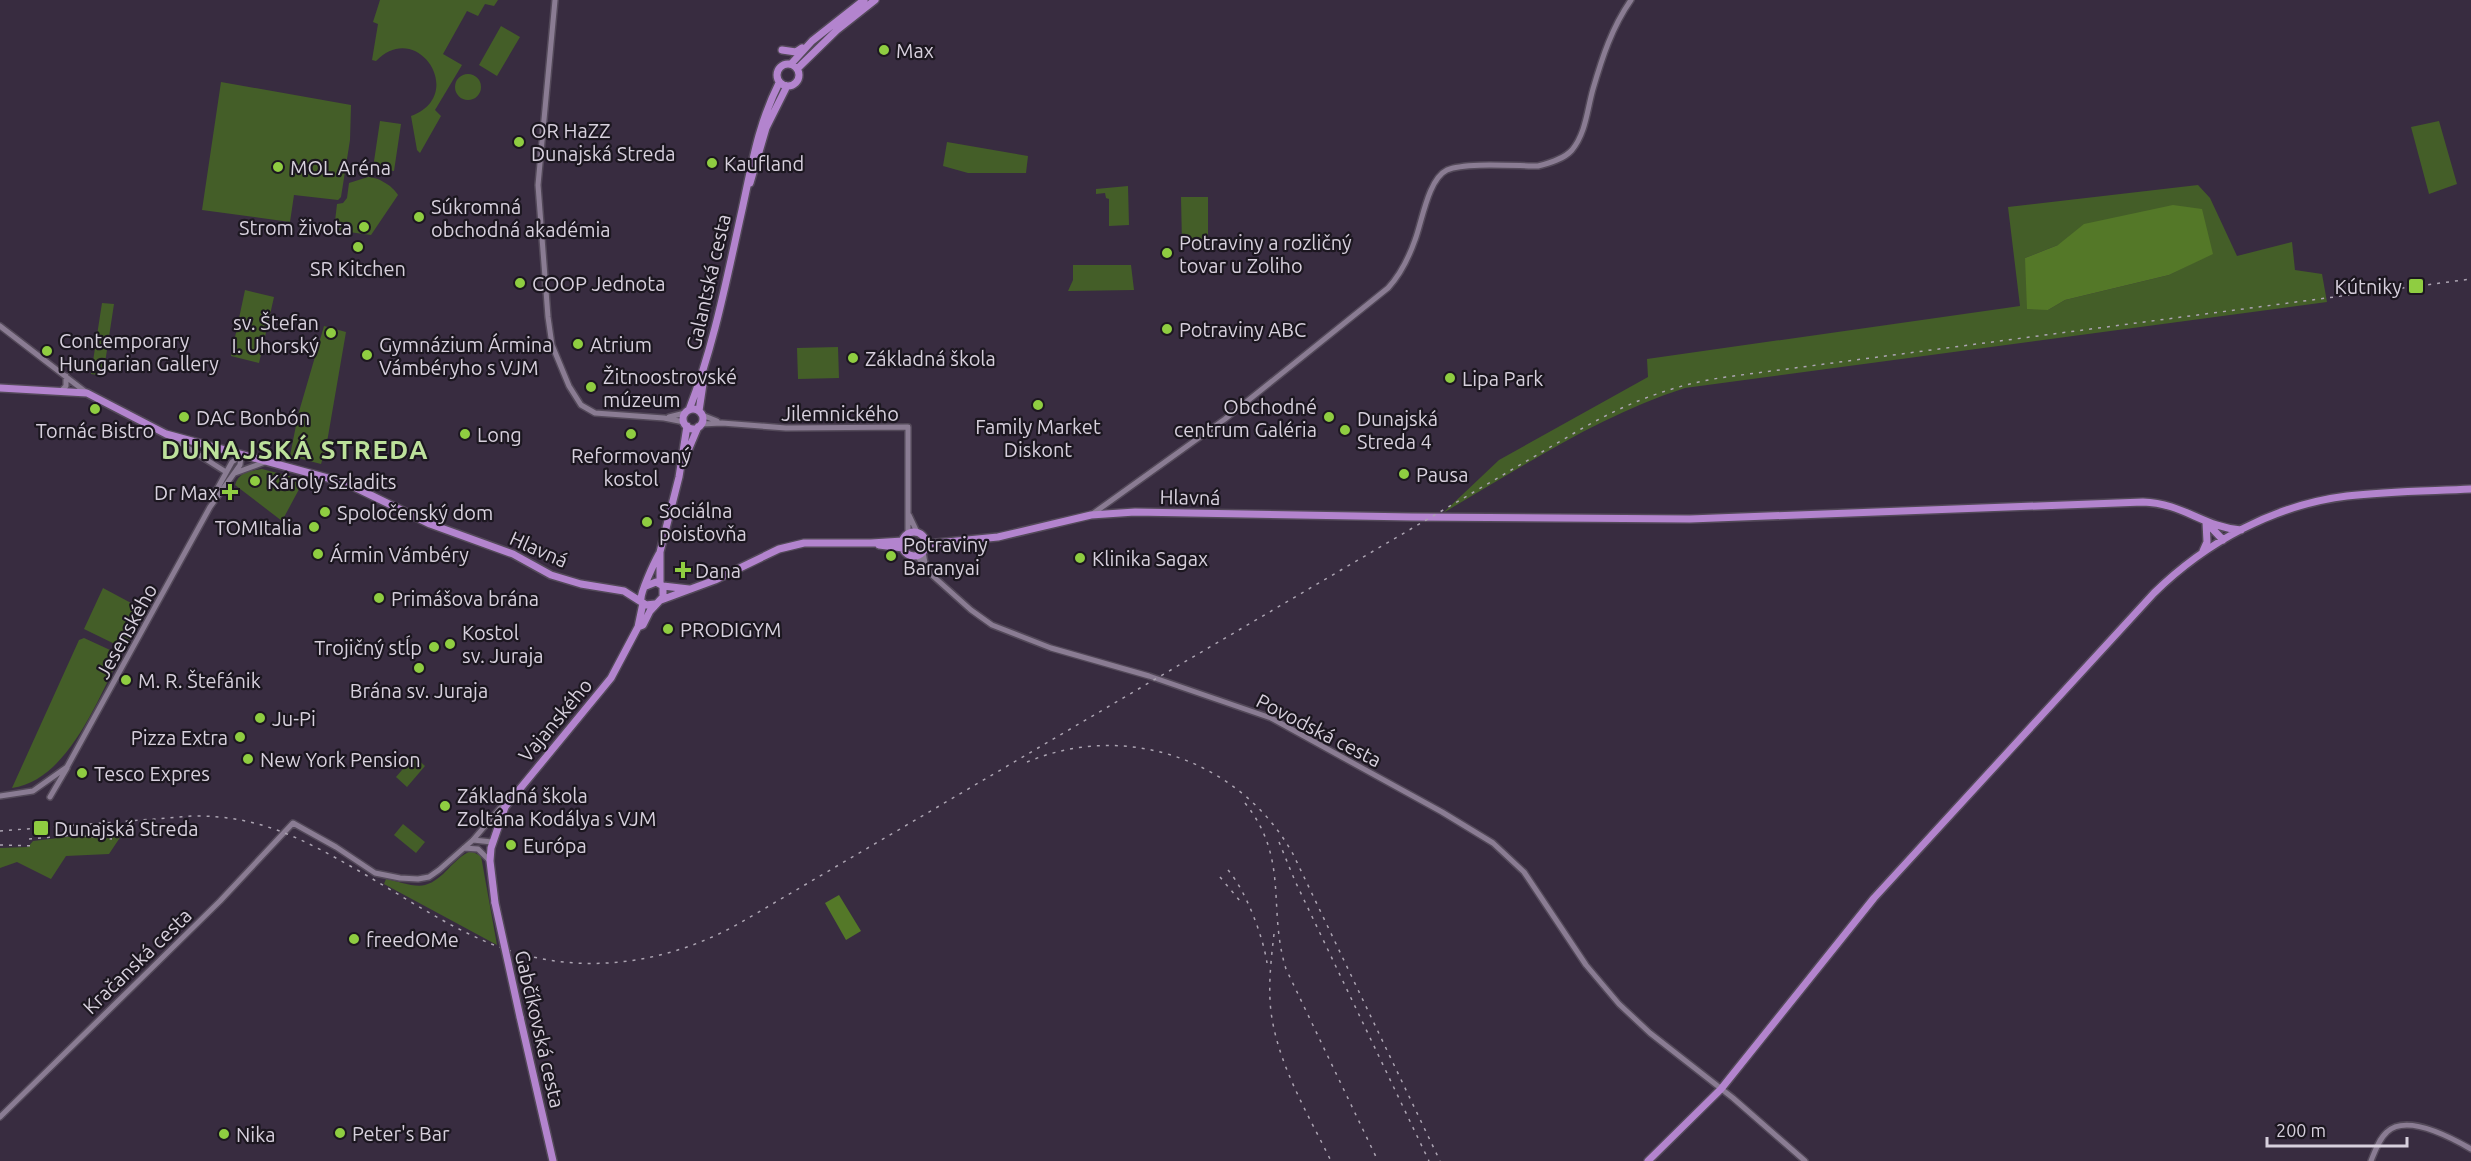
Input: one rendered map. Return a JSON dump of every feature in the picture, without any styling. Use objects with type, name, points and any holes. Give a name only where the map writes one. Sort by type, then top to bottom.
[{"type":"main road","name":"Galantská cesta","points":[[794,67],[812,41],[864,0]]},
{"type":"main road","name":"Galantská cesta","points":[[794,67],[875,0]]},
{"type":"main road","points":[[782,50],[796,52],[812,41]]},
{"type":"main road","name":"Galantská cesta","points":[[699,425],[704,372],[760,126],[783,84],[797,81],[799,74],[794,67],[783,65],[778,69],[777,76],[783,84]]},
{"type":"main road","name":"Galantská cesta","points":[[685,424],[687,411],[704,372]]},
{"type":"main road","points":[[0,388],[87,393]]},
{"type":"main road","name":"Hlavná","points":[[87,393],[166,434],[346,483],[430,524],[513,554],[551,575],[581,584],[624,591]]},
{"type":"main road","points":[[687,411],[700,413]]},
{"type":"main road","points":[[638,627],[644,587],[660,552],[682,464],[699,425],[685,424],[682,464]]},
{"type":"main road","points":[[1648,1161],[1721,1089],[1874,898],[2154,593],[2177,571],[2223,540],[2288,509],[2363,494],[2471,489]]},
{"type":"main road","name":"Hlavná","points":[[926,544],[998,537],[1091,515],[1135,512],[1690,519],[2143,502],[2176,507],[2206,522]]},
{"type":"main road","points":[[2206,522],[2241,530]]},
{"type":"main road","points":[[2206,522],[2223,540]]},
{"type":"main road","points":[[2203,552],[2207,542],[2206,522]]},
{"type":"main road","points":[[624,591],[649,606],[716,580],[779,549],[804,543],[904,541],[917,532],[924,537],[926,544],[920,554],[909,555],[904,541]]},
{"type":"main road","points":[[638,627],[643,625],[664,592],[660,552]]},
{"type":"main road","points":[[624,591],[644,587],[652,582],[689,589]]},
{"type":"main road","name":"Vajanského","points":[[495,903],[490,861],[492,842],[501,814],[511,797],[611,678],[638,627]]},
{"type":"main road","name":"Gabčíkovská cesta","points":[[495,903],[553,1161]]},
{"type":"street","points":[[555,0],[538,185],[552,345],[569,386],[587,411],[664,418],[685,424]]},
{"type":"street","points":[[1091,515],[1225,418],[1388,288],[1404,265],[1415,241],[1432,187],[1439,176],[1447,170],[1460,166],[1538,166],[1551,163],[1571,150],[1581,137],[1601,61],[1613,30],[1631,0]]},
{"type":"street","points":[[0,326],[87,393]]},
{"type":"street","points":[[61,391],[66,386],[66,376]]},
{"type":"street","points":[[664,418],[687,411]]},
{"type":"street","name":"Jilemnického","points":[[700,413],[722,423]]},
{"type":"street","name":"Jilemnického","points":[[699,425],[722,423],[786,428],[908,427],[909,514],[904,541]]},
{"type":"street","points":[[166,434],[226,472]]},
{"type":"street","points":[[210,507],[212,498],[232,462],[241,456]]},
{"type":"street","name":"Jesenského","points":[[0,796],[33,790],[67,767],[210,507],[240,465],[241,456]]},
{"type":"street","points":[[233,474],[267,462]]},
{"type":"street","name":"Jilemnického","points":[[909,514],[917,532]]},
{"type":"street","name":"Povodská cesta","points":[[920,554],[933,576],[971,610],[1001,629],[1051,648],[1149,676],[1271,718],[1469,827],[1500,848],[1518,864],[1586,965],[1619,1004],[1650,1033],[1721,1089],[1804,1161]]},
{"type":"street","points":[[50,798],[67,767]]},
{"type":"street","points":[[464,848],[511,797]]},
{"type":"street","name":"Kračanská cesta","points":[[0,1117],[220,901],[293,823],[375,873],[400,878],[429,877],[464,848]]},
{"type":"street","points":[[472,840],[492,842]]},
{"type":"street","points":[[464,848],[478,849],[490,861]]},
{"type":"street","points":[[2371,1161],[2384,1134],[2398,1127],[2416,1125],[2430,1129],[2471,1149]]},
{"type":"shaded area","points":[[380,0],[498,0],[494,6],[485,4],[478,16],[467,11],[443,54],[462,65],[435,110],[441,116],[420,153],[417,150],[411,116],[428,106],[435,92],[436,78],[430,64],[420,54],[407,48],[392,50],[376,61],[372,60],[378,24],[373,22]]},
{"type":"shaded area","points":[[501,26],[520,37],[497,76],[479,65]]},
{"type":"shaded area","points":[[468,74],[477,78],[481,87],[477,96],[468,100],[459,96],[455,87],[459,78]]},
{"type":"shaded area","name":"MOL Aréna","points":[[221,82],[351,105],[350,140],[341,197],[338,200],[294,195],[290,222],[202,210]]},
{"type":"shaded area","points":[[380,121],[401,124],[394,171],[373,168]]},
{"type":"shaded area","points":[[2439,121],[2457,184],[2429,194],[2411,127]]},
{"type":"shaded area","points":[[947,142],[1028,156],[1026,173],[968,173],[943,166]]},
{"type":"shaded area","points":[[368,177],[385,183],[398,195],[371,235],[334,230],[337,204],[343,203],[347,198],[349,183]]},
{"type":"shaded area","points":[[2198,185],[2210,198],[2237,256],[2292,242],[2295,270],[2322,274],[2327,302],[1685,388],[1591,428],[1443,513],[1499,460],[1648,377],[1647,359],[2020,306],[2008,207]],"holes":[[[2058,245],[2213,253],[2169,275],[2065,300],[2048,310],[2025,258]]]},
{"type":"shaded area","points":[[1128,186],[1129,225],[1109,226],[1109,199],[1106,198],[1105,193],[1096,194],[1096,189]]},
{"type":"shaded area","points":[[1181,197],[1208,197],[1208,243],[1182,244]]},
{"type":"shaded area","points":[[2173,205],[2202,209],[2213,254],[2169,275],[2065,300],[2048,310],[2027,309],[2025,258],[2058,245],[2084,224]]},
{"type":"shaded area","points":[[1073,265],[1131,265],[1134,290],[1068,291],[1073,280]]},
{"type":"shaded area","points":[[245,290],[274,297],[259,363],[231,356]]},
{"type":"shaded area","points":[[102,303],[114,304],[103,376],[91,374]]},
{"type":"shaded area","points":[[324,326],[346,332],[326,448],[321,464],[290,456],[298,415]]},
{"type":"shaded area","points":[[838,347],[839,378],[798,379],[797,348]]},
{"type":"shaded area","points":[[262,469],[304,480],[282,521],[235,485],[242,475]]},
{"type":"shaded area","points":[[103,588],[146,611],[125,649],[84,629]]},
{"type":"shaded area","points":[[84,638],[121,655],[91,715],[65,754],[49,770],[32,782],[12,788],[79,640]]},
{"type":"shaded area","points":[[414,756],[425,766],[407,787],[396,777]]},
{"type":"shaded area","points":[[403,824],[425,842],[416,853],[394,835]]},
{"type":"shaded area","points":[[125,830],[109,854],[66,856],[51,879],[17,862],[0,868],[0,848],[28,847],[33,841]]},
{"type":"shaded area","points":[[471,851],[481,856],[497,945],[384,884],[386,879],[411,885],[425,885],[438,879]]},
{"type":"shaded area","points":[[839,895],[861,931],[846,940],[825,903]]},
{"type":"railway","points":[[0,831],[193,816],[239,820],[280,831],[299,839],[450,924],[482,940],[514,952],[547,960],[580,963],[613,963],[646,958],[678,950],[740,923],[1576,432],[1648,397],[1686,385],[1726,377],[2471,279]]},
{"type":"railway","points":[[1027,762],[1065,750],[1103,746],[1141,748],[1178,757],[1212,773],[1244,794],[1271,822],[1293,854],[1440,1161]]},
{"type":"railway","points":[[1245,803],[1259,824],[1268,844],[1273,864],[1278,925],[1286,969],[1378,1161]]},
{"type":"railway","points":[[29,839],[75,835],[112,839]]},
{"type":"railway","points":[[1279,842],[1295,881],[1429,1161]]},
{"type":"railway","points":[[0,845],[36,846]]},
{"type":"railway","points":[[1228,870],[1253,914],[1267,963]]},
{"type":"railway","points":[[1220,877],[1240,901]]},
{"type":"railway","points":[[1274,934],[1270,993],[1275,1032],[1295,1089],[1331,1161]]},
{"type":"place","name":"Max","points":[[884,50]]},
{"type":"place","name":"OR HaZZ Dunajská Streda","points":[[519,142]]},
{"type":"place","name":"Kaufland","points":[[712,163]]},
{"type":"place","name":"MOL Aréna","points":[[278,167]]},
{"type":"place","name":"Súkromná obchodná akadémia","points":[[419,217]]},
{"type":"place","name":"Strom života","points":[[364,227]]},
{"type":"place","name":"SR Kitchen","points":[[358,247]]},
{"type":"place","name":"Potraviny a rozličný tovar u Zoliho","points":[[1167,253]]},
{"type":"place","name":"COOP Jednota","points":[[520,283]]},
{"type":"place","name":"Kútniky","points":[[2416,286]]},
{"type":"place","name":"Potraviny ABC","points":[[1167,329]]},
{"type":"place","name":"sv. Štefan I. Uhorský","points":[[331,333]]},
{"type":"place","name":"Atrium","points":[[578,344]]},
{"type":"place","name":"Contemporary Hungarian Gallery","points":[[47,351]]},
{"type":"place","name":"Gymnázium Ármina Vámbéryho s VJM","points":[[367,355]]},
{"type":"place","name":"Základná škola","points":[[853,358]]},
{"type":"place","name":"Lipa Park","points":[[1450,378]]},
{"type":"place","name":"Žitnoostrovské múzeum","points":[[591,387]]},
{"type":"place","name":"Family Market Diskont","points":[[1038,405]]},
{"type":"place","name":"Tornác Bistro","points":[[95,409]]},
{"type":"place","name":"DAC Bonbón","points":[[184,417]]},
{"type":"place","name":"Obchodné centrum Galéria","points":[[1329,417]]},
{"type":"place","name":"Dunajská Streda 4","points":[[1345,430]]},
{"type":"place","name":"Long","points":[[465,434]]},
{"type":"place","name":"Reformovaný kostol","points":[[631,434]]},
{"type":"place","name":"Pausa","points":[[1404,474]]},
{"type":"place","name":"Károly Szladits","points":[[255,481]]},
{"type":"place","name":"Dr Max","points":[[230,492]]},
{"type":"place","name":"Spoločenský dom","points":[[325,512]]},
{"type":"place","name":"Sociálna poisťovňa","points":[[647,522]]},
{"type":"place","name":"TOMItalia","points":[[314,527]]},
{"type":"place","name":"Ármin Vámbéry","points":[[318,554]]},
{"type":"place","name":"Potraviny Baranyai","points":[[891,556]]},
{"type":"place","name":"Klinika Sagax","points":[[1080,558]]},
{"type":"place","name":"Dana","points":[[683,570]]},
{"type":"place","name":"Primášova brána","points":[[379,598]]},
{"type":"place","name":"PRODIGYM","points":[[668,629]]},
{"type":"place","name":"Kostol sv. Juraja","points":[[450,644]]},
{"type":"place","name":"Trojičný stĺp","points":[[434,647]]},
{"type":"place","name":"Brána sv. Juraja","points":[[419,668]]},
{"type":"place","name":"M. R. Štefánik","points":[[126,680]]},
{"type":"place","name":"Ju-Pi","points":[[260,718]]},
{"type":"place","name":"Pizza Extra","points":[[240,737]]},
{"type":"place","name":"New York Pension","points":[[248,759]]},
{"type":"place","name":"Tesco Expres","points":[[82,773]]},
{"type":"place","name":"Základná škola Zoltána Kodálya s VJM","points":[[445,806]]},
{"type":"place","name":"Dunajská Streda","points":[[41,828]]},
{"type":"place","name":"Európa","points":[[511,845]]},
{"type":"place","name":"freedOMe","points":[[354,939]]},
{"type":"place","name":"Peter's Bar","points":[[340,1133]]},
{"type":"place","name":"Nika","points":[[224,1134]]},
{"type":"district","name":"DUNAJSKÁ STREDA","points":[[295,449]]}]
